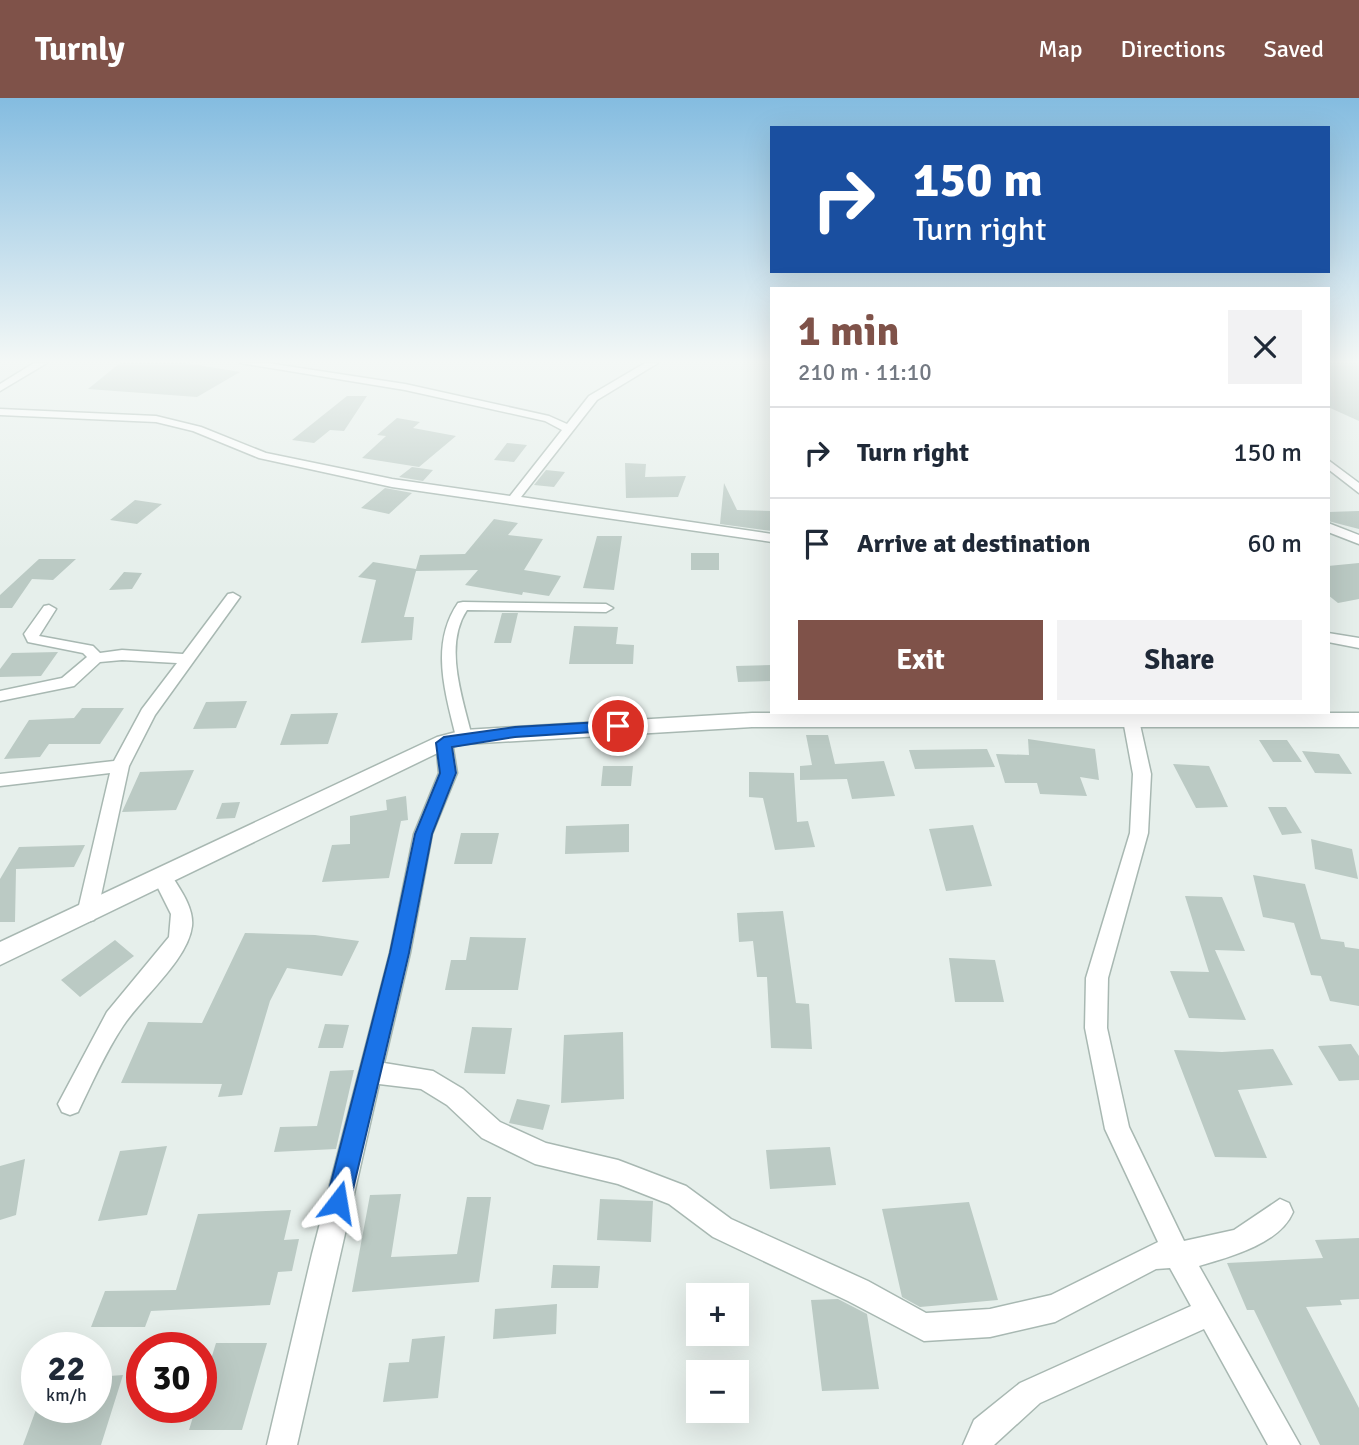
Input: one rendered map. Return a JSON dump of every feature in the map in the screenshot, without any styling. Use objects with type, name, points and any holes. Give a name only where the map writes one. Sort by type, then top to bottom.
[{"type":"street","points":[[184,426],[263,456],[391,483],[770,538]]},
{"type":"street","points":[[563,426],[569,429]]},
{"type":"street","points":[[513,500],[571,426]]},
{"type":"street","points":[[1330,465],[1359,489]]},
{"type":"street","points":[[1330,528],[1359,540]]},
{"type":"street","points":[[88,914],[120,766],[148,713],[233,597]]},
{"type":"street","points":[[282,1445],[400,953],[424,834],[448,773],[454,740],[450,652],[453,622],[463,606],[606,608]]},
{"type":"street","points":[[48,609],[31,634],[33,639],[88,649],[96,659]]},
{"type":"street","points":[[1330,636],[1359,643]]},
{"type":"street","points":[[0,696],[68,682],[96,659],[122,655],[188,659]]},
{"type":"street","points":[[0,954],[454,740],[752,720],[1359,720]]},
{"type":"street","points":[[1132,720],[1142,774],[1139,833],[1097,978],[1096,1028],[1117,1129],[1177,1254],[1285,1445]]},
{"type":"street","points":[[0,780],[120,766]]},
{"type":"street","points":[[70,1104],[109,1025],[125,1001],[170,953],[182,931],[183,916],[163,878]]},
{"type":"street","points":[[370,1072],[425,1079],[455,1097],[491,1130],[544,1155],[618,1172],[677,1195],[722,1228],[858,1290],[924,1327],[990,1323],[1055,1308],[1154,1256],[1240,1241],[1280,1212]]},
{"type":"street","points":[[978,1445],[985,1431],[1030,1393],[1209,1312]]},
{"type":"building","points":[[310,426],[347,426],[344,431],[330,430],[314,443],[292,440]]},
{"type":"building","points":[[388,426],[415,426],[413,428],[456,436],[419,467],[362,458],[386,436],[377,435]]},
{"type":"building","points":[[507,443],[527,445],[514,462],[494,460]]},
{"type":"building","points":[[625,463],[646,464],[645,477],[686,476],[678,497],[626,498]]},
{"type":"building","points":[[412,467],[433,470],[423,481],[399,477]]},
{"type":"building","points":[[546,470],[565,472],[554,487],[534,485]]},
{"type":"building","points":[[724,483],[737,510],[770,511],[770,531],[720,524]]},
{"type":"building","points":[[385,488],[412,493],[389,514],[361,508]]},
{"type":"building","points":[[135,500],[162,504],[137,524],[110,520]]},
{"type":"building","points":[[1359,511],[1359,529],[1330,522],[1330,512]]},
{"type":"building","points":[[494,519],[518,523],[508,535],[543,539],[524,570],[561,576],[549,596],[523,592],[522,595],[465,585],[478,570],[416,571],[404,617],[414,617],[412,640],[361,643],[376,580],[358,577],[373,562],[416,569],[420,555],[465,554]]},
{"type":"building","points":[[597,536],[622,536],[614,590],[583,588]]},
{"type":"building","points":[[691,553],[719,553],[719,570],[691,570]]},
{"type":"building","points":[[39,559],[76,559],[53,580],[32,579],[12,608],[0,608],[0,595]]},
{"type":"building","points":[[1359,563],[1359,599],[1338,603],[1330,597],[1330,566]]},
{"type":"building","points":[[124,572],[142,573],[132,589],[109,590]]},
{"type":"building","points":[[502,613],[518,613],[511,643],[494,643]]},
{"type":"building","points":[[574,626],[618,627],[616,644],[634,645],[633,664],[569,664]]},
{"type":"building","points":[[58,652],[41,676],[0,677],[0,669],[12,653]]},
{"type":"building","points":[[770,665],[770,681],[738,682],[736,666]]},
{"type":"building","points":[[247,701],[236,728],[193,729],[206,702]]},
{"type":"building","points":[[82,708],[124,708],[100,744],[49,744],[40,757],[4,759],[29,720],[74,718]]},
{"type":"building","points":[[338,713],[328,744],[280,745],[291,714]]},
{"type":"building","points":[[806,735],[828,735],[835,764],[884,761],[895,796],[852,799],[847,779],[800,780],[800,766],[812,765]]},
{"type":"building","points":[[1028,739],[1095,749],[1099,780],[1080,777],[1087,796],[1040,794],[1037,783],[1005,783],[996,754],[1029,755]]},
{"type":"building","points":[[1259,740],[1287,740],[1302,762],[1273,762]]},
{"type":"building","points":[[987,749],[995,767],[915,769],[909,750]]},
{"type":"building","points":[[1302,751],[1339,754],[1352,774],[1315,773]]},
{"type":"building","points":[[1173,764],[1209,766],[1228,807],[1196,808]]},
{"type":"building","points":[[603,766],[633,766],[631,786],[601,786]]},
{"type":"building","points":[[194,770],[176,810],[122,812],[140,772]]},
{"type":"building","points":[[749,772],[794,773],[797,822],[808,821],[815,847],[775,850],[763,798],[749,797]]},
{"type":"building","points":[[406,796],[408,820],[401,821],[389,878],[322,882],[332,845],[350,844],[350,816],[387,810],[386,800]]},
{"type":"building","points":[[240,802],[235,818],[216,819],[222,803]]},
{"type":"building","points":[[1268,807],[1286,807],[1302,833],[1282,835]]},
{"type":"building","points":[[629,824],[629,852],[565,854],[566,826]]},
{"type":"building","points":[[973,825],[992,886],[946,891],[929,829]]},
{"type":"building","points":[[461,833],[499,833],[492,864],[454,864]]},
{"type":"building","points":[[1311,839],[1352,849],[1358,879],[1315,869]]},
{"type":"building","points":[[85,845],[74,867],[16,869],[15,922],[0,922],[0,879],[19,847]]},
{"type":"building","points":[[1253,875],[1305,884],[1321,939],[1344,942],[1345,947],[1359,949],[1359,1006],[1330,1001],[1321,976],[1311,975],[1294,923],[1263,917]]},
{"type":"building","points":[[1185,896],[1222,897],[1245,951],[1215,950],[1246,1020],[1189,1018],[1170,971],[1209,972]]},
{"type":"building","points":[[783,911],[796,1003],[809,1004],[812,1049],[771,1048],[767,977],[757,977],[753,941],[739,942],[737,913]]},
{"type":"building","points":[[245,933],[315,935],[359,941],[342,976],[287,968],[270,1001],[242,1095],[218,1097],[222,1084],[121,1083],[148,1022],[202,1023]]},
{"type":"building","points":[[470,937],[526,938],[518,990],[445,990],[451,960],[466,960]]},
{"type":"building","points":[[115,940],[134,956],[80,997],[61,980]]},
{"type":"building","points":[[949,958],[995,960],[1004,1002],[955,1002]]},
{"type":"building","points":[[325,1024],[349,1025],[343,1048],[318,1048]]},
{"type":"building","points":[[472,1027],[512,1028],[505,1074],[464,1073]]},
{"type":"building","points":[[623,1032],[624,1099],[561,1103],[564,1035]]},
{"type":"building","points":[[1351,1044],[1359,1056],[1359,1080],[1339,1081],[1318,1046]]},
{"type":"building","points":[[1273,1049],[1293,1085],[1238,1090],[1267,1158],[1215,1157],[1174,1050],[1222,1052]]},
{"type":"building","points":[[354,1070],[336,1149],[274,1152],[280,1127],[317,1126],[330,1071]]},
{"type":"building","points":[[517,1099],[550,1105],[543,1130],[509,1123]]},
{"type":"building","points":[[167,1146],[147,1215],[98,1221],[120,1151]]},
{"type":"building","points":[[830,1147],[836,1185],[770,1189],[766,1150]]},
{"type":"building","points":[[25,1159],[16,1215],[0,1220],[0,1166]]},
{"type":"building","points":[[401,1194],[391,1257],[457,1254],[467,1197],[491,1197],[479,1282],[352,1292],[370,1195]]},
{"type":"building","points":[[600,1199],[653,1201],[651,1242],[597,1240]]},
{"type":"building","points":[[969,1202],[998,1300],[920,1307],[902,1297],[882,1209]]},
{"type":"building","points":[[291,1210],[284,1240],[299,1239],[292,1271],[278,1272],[270,1305],[151,1311],[145,1327],[91,1327],[105,1291],[176,1290],[198,1214]]},
{"type":"building","points":[[1359,1238],[1359,1299],[1340,1300],[1342,1305],[1306,1307],[1359,1408],[1359,1445],[1320,1445],[1254,1310],[1247,1310],[1227,1263],[1323,1258],[1315,1240]]},
{"type":"building","points":[[553,1265],[600,1266],[598,1288],[551,1288]]},
{"type":"building","points":[[838,1299],[867,1314],[879,1389],[822,1391],[811,1300]]},
{"type":"building","points":[[557,1304],[556,1334],[493,1339],[495,1309]]},
{"type":"building","points":[[445,1336],[438,1398],[383,1402],[389,1363],[409,1362],[412,1339]]},
{"type":"building","points":[[217,1343],[267,1343],[242,1430],[189,1430],[191,1423],[217,1423]]},
{"type":"building","points":[[123,1375],[112,1410],[112,1376]]},
{"type":"building","points":[[31,1423],[108,1423],[101,1445],[23,1445]]},
{"type":"route","points":[[338,1202],[400,953],[424,834],[448,773],[444,743],[464,737],[515,732],[618,726]]}]
